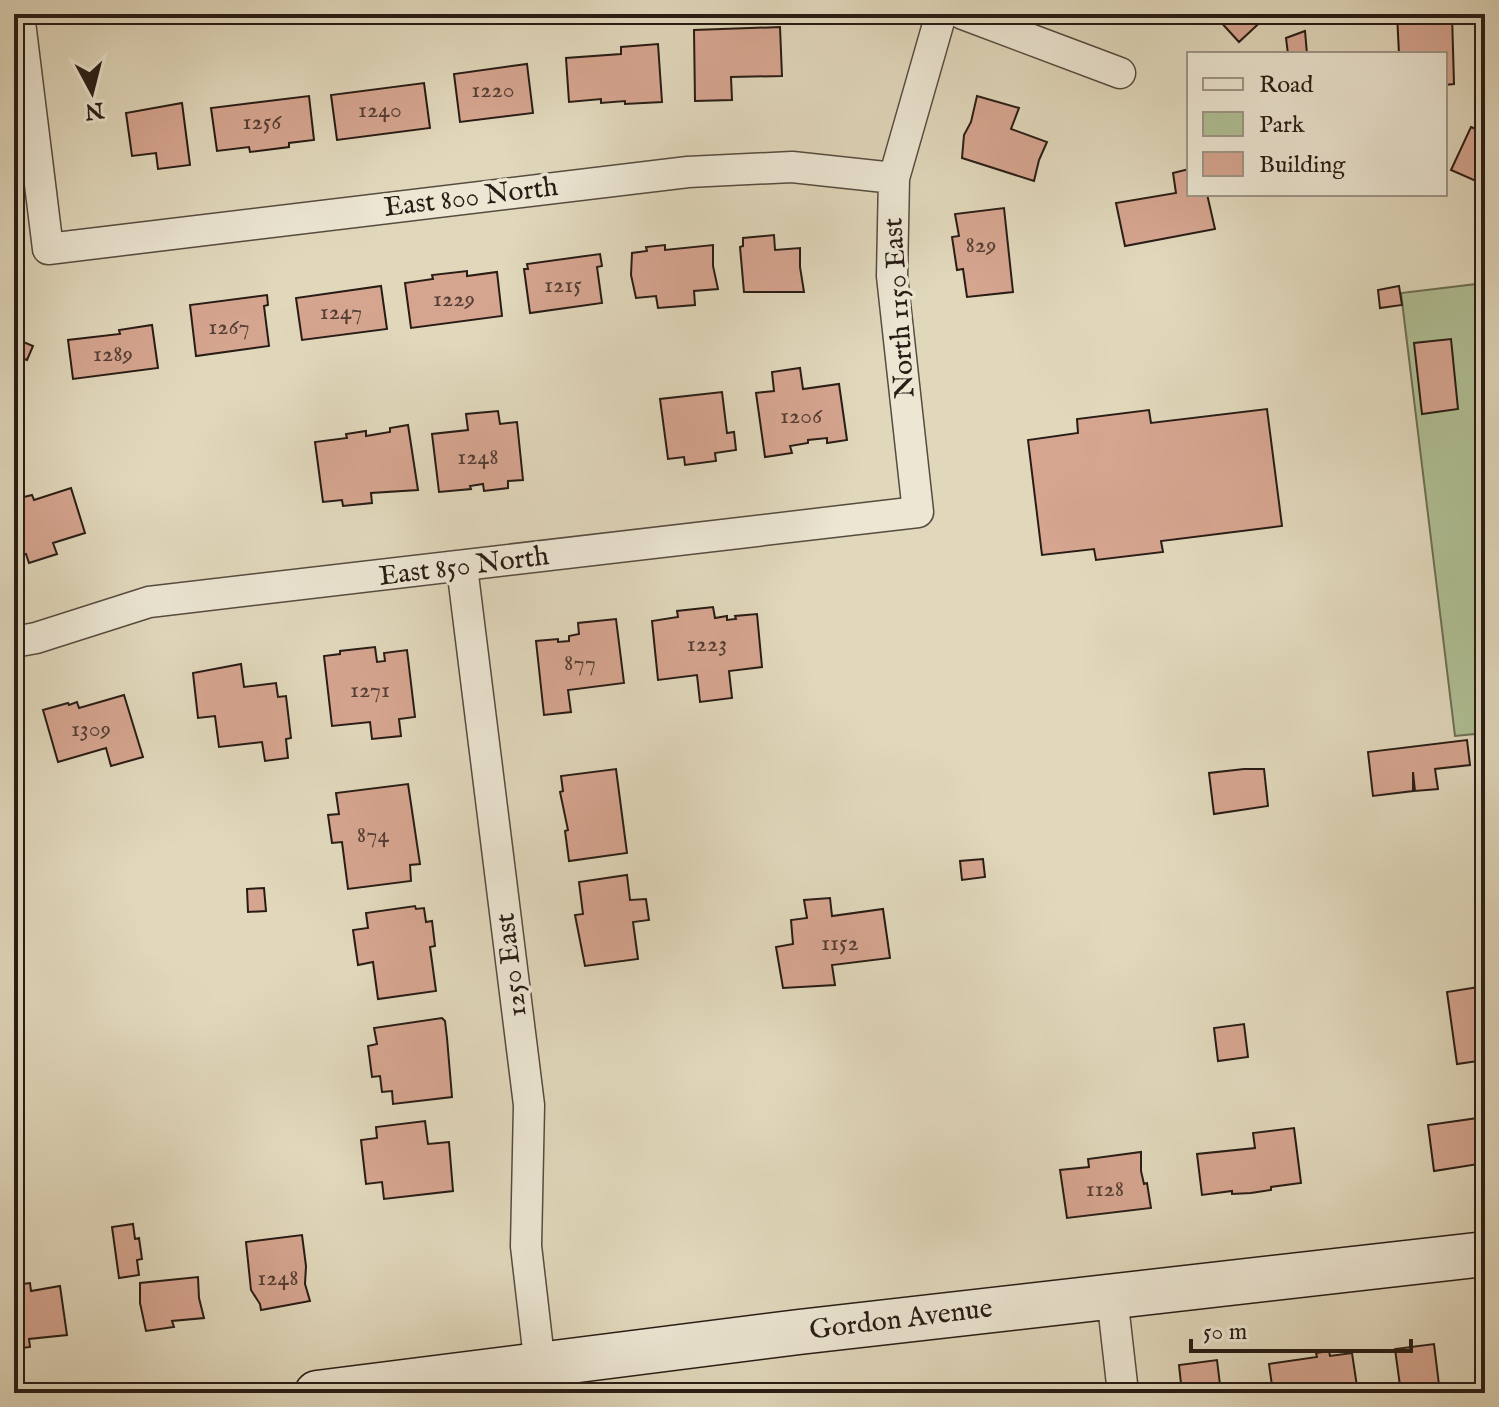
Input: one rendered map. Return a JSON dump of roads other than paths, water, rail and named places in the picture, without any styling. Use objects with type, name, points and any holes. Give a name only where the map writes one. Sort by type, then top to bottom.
[{"type":"main road","name":"Gordon Avenue","points":[[317,1393],[542,1379],[799,1332],[1485,1254]]},
{"type":"street","name":"East 800 North","points":[[19,14],[48,249],[688,172],[792,167],[894,178]]},
{"type":"street","name":"North 1150 East","points":[[918,512],[892,276],[894,178],[941,14]]},
{"type":"street","points":[[963,14],[1120,73]]},
{"type":"street","name":"East 850 North","points":[[14,642],[36,638],[149,602],[918,512]]},
{"type":"street","name":"1250 East","points":[[462,567],[529,1105],[525,1228],[542,1379]]},
{"type":"street","points":[[1112,1296],[1123,1393]]}]
